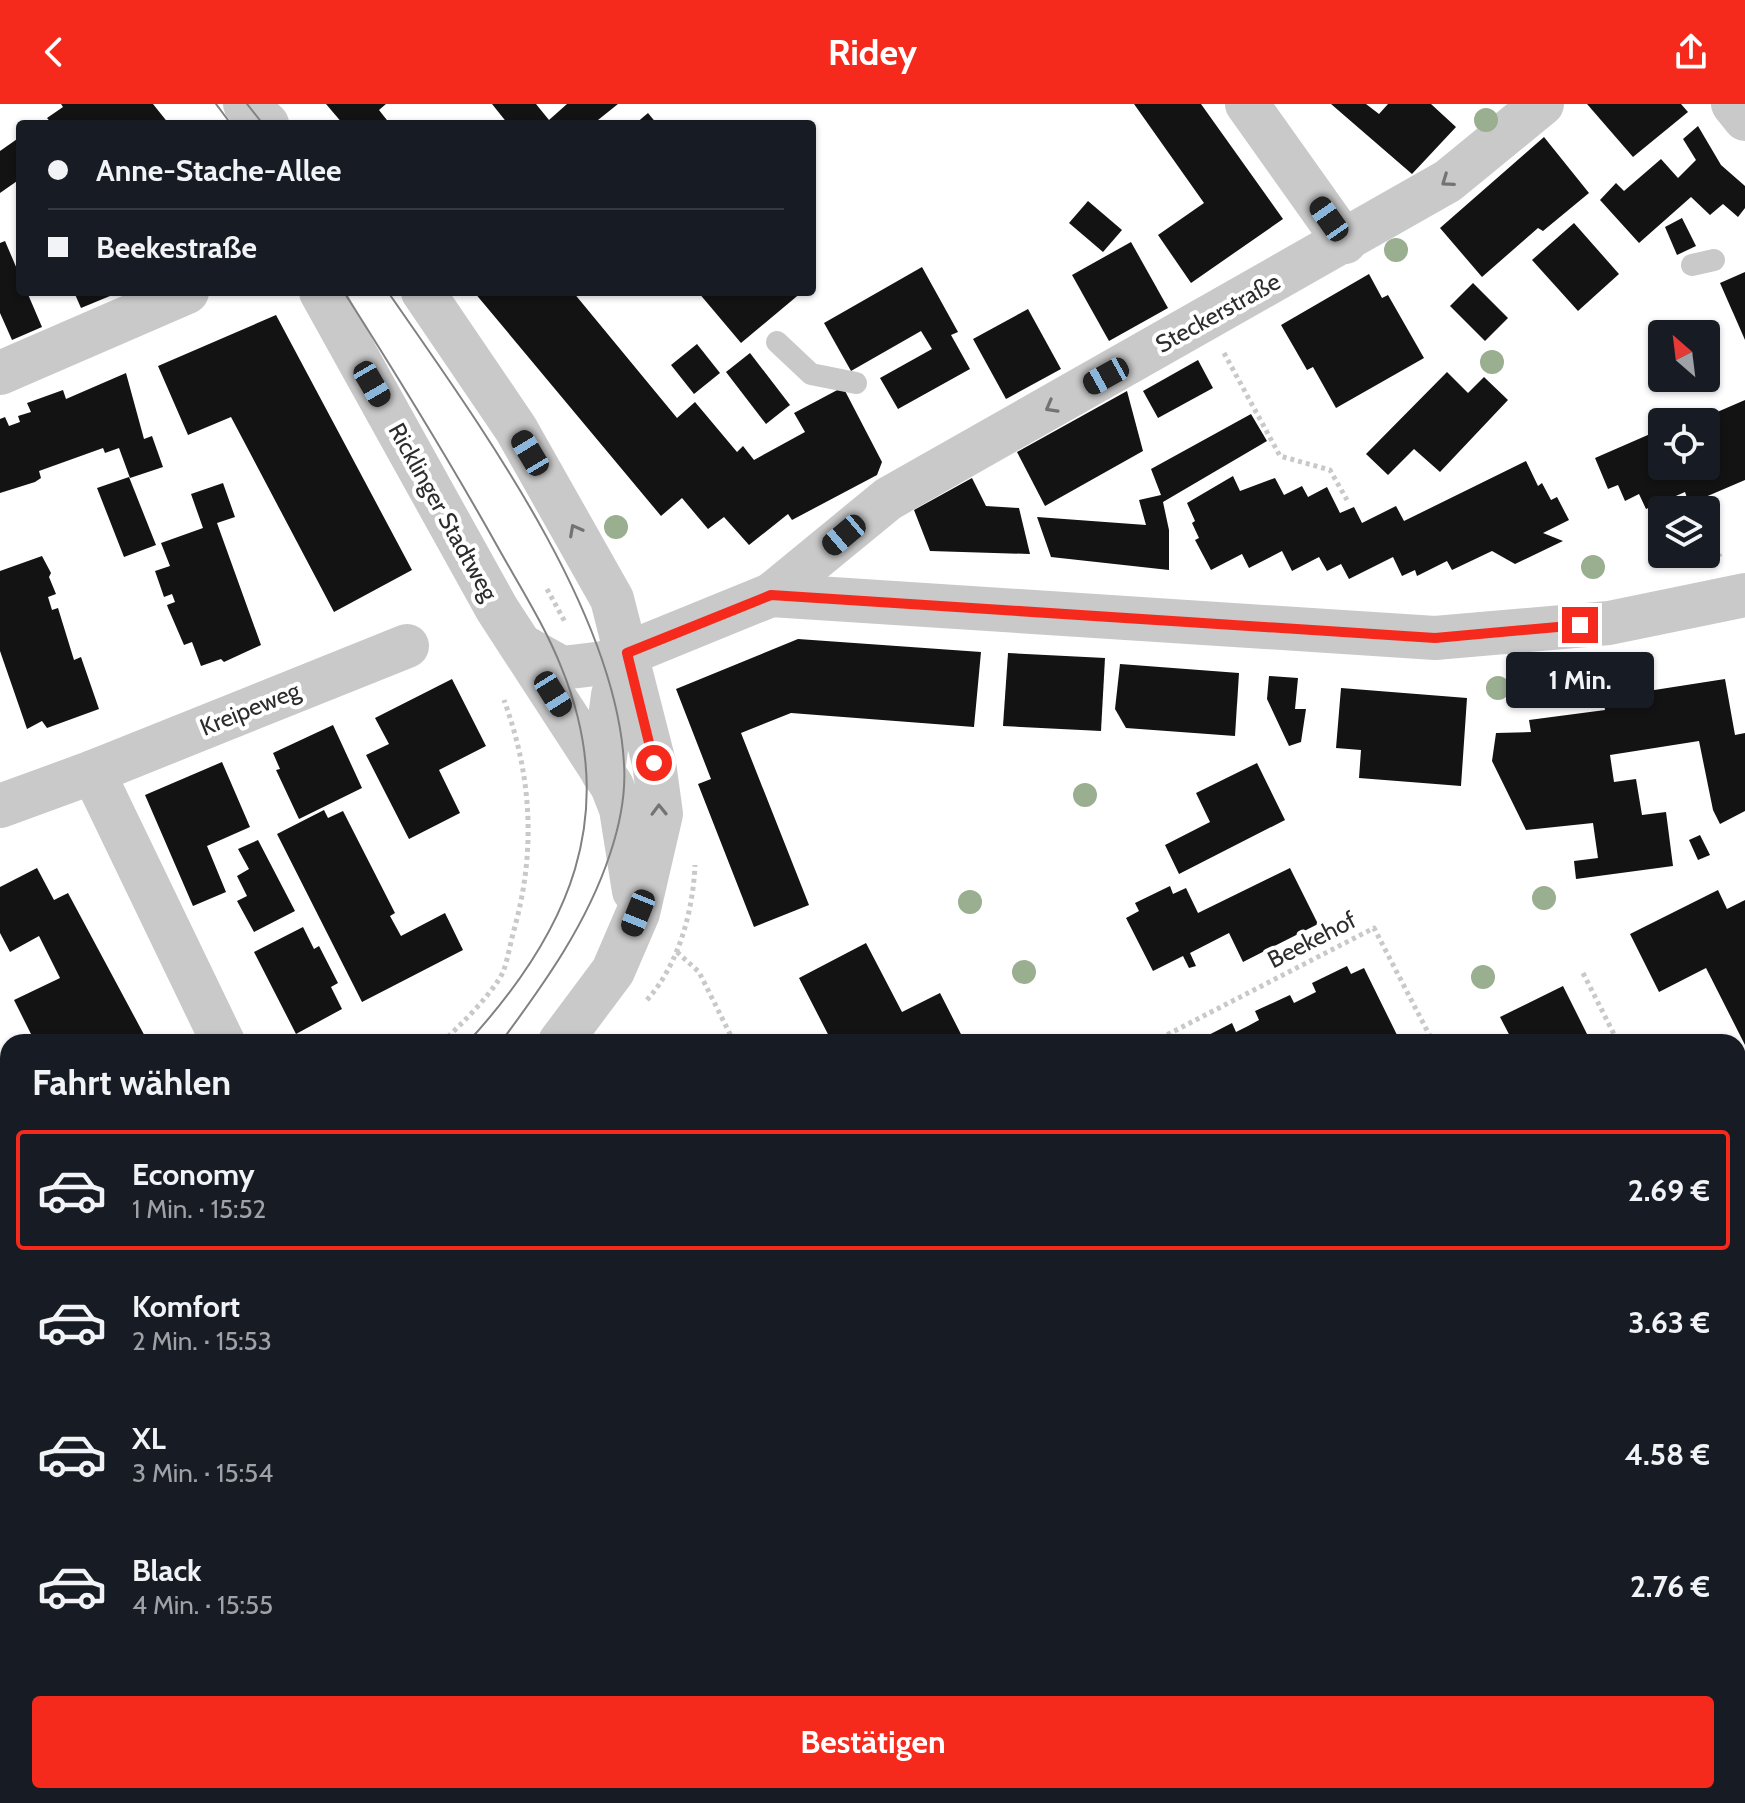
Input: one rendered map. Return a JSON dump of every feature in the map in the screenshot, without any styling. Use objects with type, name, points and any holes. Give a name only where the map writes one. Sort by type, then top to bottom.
[{"type":"street","points":[[245,104],[263,120]]},
{"type":"street","points":[[1247,104],[1345,242]]},
{"type":"street","name":"Steckerstraße","points":[[771,595],[888,499],[1448,181],[1542,104]]},
{"type":"street","points":[[1733,104],[1745,119]]},
{"type":"street","points":[[0,373],[178,296]]},
{"type":"street","name":"Ricklinger Stadtweg","points":[[323,296],[497,609],[603,773],[621,809],[638,913]]},
{"type":"street","points":[[426,296],[516,429],[612,599],[654,763],[661,814],[638,913],[613,971],[566,1034]]},
{"type":"street","points":[[522,646],[562,668],[604,663],[771,595],[1435,638],[1609,623],[1745,595]]},
{"type":"street","name":"Kreipeweg","points":[[0,806],[407,646]]},
{"type":"street","points":[[603,773],[613,695],[627,653]]},
{"type":"street","points":[[93,772],[219,1034]]},
{"type":"lane","points":[[777,342],[811,374],[856,383]]},
{"type":"path","points":[[1206,320],[1280,456],[1330,470],[1347,500]]},
{"type":"path","points":[[547,589],[566,623]]},
{"type":"path","points":[[449,1034],[502,974],[524,895],[530,840],[529,795],[520,744],[500,690]]},
{"type":"path","name":"Beekehof","points":[[1169,1034],[1374,928],[1429,1034]]},
{"type":"path","points":[[677,952],[699,972],[730,1034]]},
{"type":"path","points":[[1583,973],[1614,1034]]},
{"type":"building","points":[[61,104],[153,104],[166,120],[47,118],[63,107]]},
{"type":"building","points":[[326,104],[386,104],[379,110],[387,120],[340,120]]},
{"type":"building","points":[[492,104],[536,104],[549,120],[505,120]]},
{"type":"building","points":[[567,104],[618,104],[598,120],[549,120]]},
{"type":"building","points":[[1134,104],[1201,104],[1283,219],[1191,283],[1158,235],[1204,203]]},
{"type":"building","points":[[1331,104],[1366,104],[1379,114],[1388,104],[1431,104],[1456,127],[1412,174]]},
{"type":"building","points":[[1587,104],[1681,104],[1688,112],[1633,157]]},
{"type":"building","points":[[648,113],[654,120],[640,120]]},
{"type":"building","points":[[1698,126],[1721,165],[1745,186],[1745,208],[1738,217],[1723,204],[1710,215],[1691,197],[1639,243],[1600,200],[1616,183],[1624,191],[1661,159],[1678,178],[1696,160],[1683,139]]},
{"type":"building","points":[[1544,137],[1589,193],[1543,231],[1538,228],[1482,277],[1440,228]]},
{"type":"building","points":[[16,140],[16,182],[0,193],[0,151]]},
{"type":"building","points":[[1088,201],[1122,230],[1103,252],[1069,223]]},
{"type":"building","points":[[1682,218],[1696,246],[1677,255],[1665,227]]},
{"type":"building","points":[[1574,223],[1619,274],[1578,311],[1532,260]]},
{"type":"building","points":[[5,241],[16,267],[16,296],[29,296],[42,327],[12,340],[0,313],[0,243]]},
{"type":"building","points":[[1131,242],[1168,308],[1109,341],[1072,275]]},
{"type":"building","points":[[922,267],[958,332],[951,335],[970,369],[898,409],[880,378],[932,349],[921,331],[851,371],[824,323]]},
{"type":"building","points":[[1745,272],[1745,340],[1720,283]]},
{"type":"building","points":[[1369,274],[1382,298],[1388,295],[1424,358],[1336,408],[1313,367],[1307,370],[1281,325]]},
{"type":"building","points":[[1473,283],[1508,318],[1485,341],[1450,306]]},
{"type":"building","points":[[76,296],[110,296],[81,308]]},
{"type":"building","points":[[477,296],[576,296],[677,418],[695,402],[737,452],[743,446],[754,460],[805,432],[794,413],[843,387],[882,462],[877,475],[792,520],[788,514],[749,545],[724,517],[708,529],[682,498],[661,516]]},
{"type":"building","points":[[701,296],[797,296],[741,343]]},
{"type":"building","points":[[1028,309],[1061,369],[1006,399],[973,339]]},
{"type":"building","points":[[276,315],[412,570],[334,612],[231,417],[188,435],[158,366]]},
{"type":"building","points":[[697,344],[720,373],[694,394],[671,365]]},
{"type":"building","points":[[750,353],[790,405],[766,424],[726,372]]},
{"type":"building","points":[[1198,360],[1213,388],[1158,418],[1143,391]]},
{"type":"building","points":[[1447,372],[1468,393],[1484,377],[1508,400],[1440,472],[1414,449],[1388,475],[1366,454]]},
{"type":"building","points":[[126,373],[144,439],[152,436],[163,467],[130,478],[119,448],[105,453],[103,448],[39,471],[41,478],[35,482],[0,493],[0,419],[5,417],[9,426],[20,422],[18,416],[31,412],[27,403],[63,390],[66,399]]},
{"type":"building","points":[[1127,391],[1143,451],[1045,506],[1017,452]]},
{"type":"building","points":[[1745,400],[1745,480],[1708,496],[1686,496],[1685,492],[1676,496],[1648,496],[1646,509],[1639,494],[1625,501],[1618,485],[1608,489],[1595,458],[1648,435],[1648,480],[1720,480],[1720,411]]},
{"type":"building","points":[[1251,414],[1267,441],[1163,502],[1169,530],[1169,570],[1051,557],[1037,517],[1146,525],[1139,500],[1161,495],[1151,469]]},
{"type":"building","points":[[1526,461],[1538,486],[1542,483],[1551,500],[1557,497],[1569,520],[1543,533],[1563,541],[1515,564],[1492,551],[1452,570],[1447,561],[1417,576],[1415,570],[1402,576],[1393,557],[1349,579],[1341,564],[1327,571],[1319,557],[1292,571],[1282,551],[1249,568],[1242,554],[1211,570],[1195,540],[1199,538],[1187,503],[1233,476],[1240,491],[1275,478],[1284,495],[1302,486],[1308,497],[1327,487],[1340,513],[1354,507],[1362,523],[1396,506],[1404,521]]},
{"type":"building","points":[[129,477],[156,545],[124,557],[97,488]]},
{"type":"building","points":[[972,478],[986,506],[1019,508],[1030,554],[930,551],[914,510]]},
{"type":"building","points":[[223,483],[235,517],[217,523],[261,645],[224,662],[221,659],[201,666],[192,642],[184,645],[167,605],[175,602],[172,594],[164,597],[155,571],[170,566],[161,543],[203,528],[191,494]]},
{"type":"building","points":[[42,556],[51,573],[49,577],[56,594],[48,597],[52,610],[58,608],[74,660],[81,657],[99,709],[47,728],[42,721],[27,729],[0,651],[0,571]]},
{"type":"building","points":[[798,639],[981,652],[974,727],[791,713],[741,733],[809,905],[754,927],[698,784],[711,779],[676,689]]},
{"type":"building","points":[[1008,653],[1105,658],[1101,731],[1003,726]]},
{"type":"building","points":[[1120,664],[1239,673],[1235,736],[1126,728],[1115,709]]},
{"type":"building","points":[[1269,676],[1298,678],[1295,709],[1306,709],[1301,742],[1289,746],[1267,699]]},
{"type":"building","points":[[452,679],[486,746],[439,770],[460,813],[409,839],[366,755],[389,744],[375,718]]},
{"type":"building","points":[[1725,679],[1735,735],[1745,733],[1745,811],[1720,824],[1713,810],[1699,741],[1610,755],[1614,782],[1636,779],[1642,815],[1666,812],[1673,866],[1576,879],[1574,861],[1598,858],[1593,823],[1526,830],[1492,761],[1496,733],[1531,732],[1529,720],[1605,710],[1603,698]]},
{"type":"building","points":[[1341,688],[1467,698],[1461,786],[1359,778],[1361,750],[1336,748]]},
{"type":"building","points":[[333,725],[362,788],[299,819],[276,770],[280,769],[273,753]]},
{"type":"building","points":[[222,762],[250,827],[207,846],[226,892],[193,906],[145,795]]},
{"type":"building","points":[[1257,763],[1285,820],[1179,874],[1165,845],[1210,822],[1196,793]]},
{"type":"building","points":[[324,810],[328,818],[343,811],[395,913],[390,916],[401,936],[445,913],[463,950],[362,1002],[277,834]]},
{"type":"building","points":[[1700,835],[1710,855],[1698,860],[1689,840]]},
{"type":"building","points":[[258,840],[295,911],[254,932],[237,901],[247,896],[237,876],[249,869],[238,849]]},
{"type":"building","points":[[37,868],[54,900],[68,893],[144,1034],[31,1034],[14,1000],[60,978],[39,936],[10,952],[0,933],[0,887]]},
{"type":"building","points":[[1290,868],[1318,924],[1243,962],[1229,933],[1190,953],[1196,966],[1189,968],[1183,956],[1153,971],[1126,918],[1139,911],[1135,903],[1170,886],[1173,894],[1186,888],[1198,913]]},
{"type":"building","points":[[1718,890],[1727,909],[1745,900],[1745,1034],[1739,1034],[1706,968],[1659,992],[1630,934]]},
{"type":"building","points":[[303,927],[314,949],[319,946],[338,983],[331,987],[342,1009],[296,1034],[254,952]]},
{"type":"building","points":[[866,943],[902,1012],[940,993],[961,1034],[828,1034],[799,978]]},
{"type":"building","points":[[1347,966],[1351,974],[1364,968],[1397,1034],[1211,1034],[1232,1023],[1236,1032],[1259,1020],[1255,1011],[1290,995],[1294,1003],[1316,992],[1312,983]]},
{"type":"building","points":[[1563,986],[1587,1034],[1509,1034],[1500,1017]]},
{"type":"tram line","points":[[216,104],[228,120]]},
{"type":"tram line","points":[[247,104],[260,120]]},
{"type":"tram line","points":[[346,296],[443,453],[533,609],[562,669],[579,722],[586,773],[585,822],[575,869],[558,914],[534,958],[475,1034]]},
{"type":"tram line","points":[[391,296],[499,456],[536,517],[569,580],[596,643],[615,704],[624,764],[624,786],[610,854],[577,929],[507,1034]]},
{"type":"route","points":[[654,763],[627,653],[771,595],[999,607],[1435,638],[1580,625]]}]
